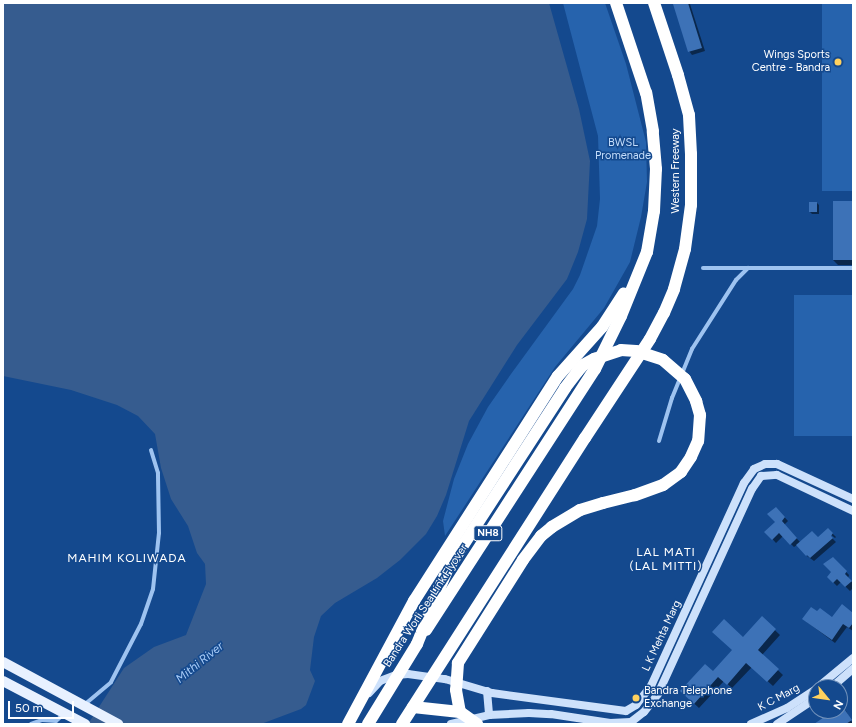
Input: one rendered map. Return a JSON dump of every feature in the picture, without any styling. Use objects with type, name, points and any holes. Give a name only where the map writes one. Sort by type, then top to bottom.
[{"type":"highway","points":[[348,724],[418,594],[558,376],[602,327],[624,295],[645,257],[654,211],[656,169],[653,131],[646,93],[616,3]]},
{"type":"highway","name":"Western Freeway","points":[[413,706],[650,339],[664,313],[674,289],[686,242],[691,205],[692,154],[689,116],[678,75],[654,3]]},
{"type":"highway","name":"Bandra Worli Sea Link Flyover","points":[[368,724],[417,644],[595,369],[621,316],[645,257]]},
{"type":"highway","points":[[417,644],[447,570],[564,388],[583,365],[608,353],[636,350],[663,360],[674,368],[685,379],[691,389],[700,415],[698,441],[691,457],[681,472],[662,485],[635,495],[580,510],[552,527],[542,536],[518,566],[463,652],[458,663],[456,690],[460,712]]},
{"type":"highway","points":[[402,724],[413,706],[460,712],[477,724]]},
{"type":"main road","name":"L K Mehta Marg","points":[[626,711],[636,705],[651,686],[744,483],[754,469],[765,464],[777,464],[853,499]]},
{"type":"main road","name":"L K Mehta Marg","points":[[631,723],[644,712],[658,694],[757,480],[761,476],[777,475],[853,510]]},
{"type":"main road","points":[[809,490],[814,480]]},
{"type":"main road","name":"K C Marg","points":[[828,679],[853,658]]},
{"type":"main road","points":[[3,662],[118,724]]},
{"type":"main road","points":[[841,679],[853,669]]},
{"type":"main road","points":[[359,706],[380,681],[396,675],[408,674],[445,679],[487,691],[626,711],[631,723],[610,723],[551,714],[529,713],[489,714],[451,724]]},
{"type":"main road","points":[[3,681],[85,724]]},
{"type":"main road","points":[[487,691],[489,714]]},
{"type":"main road","name":"K C Marg","points":[[755,723],[786,708],[808,694]]},
{"type":"main road","points":[[529,713],[531,698]]},
{"type":"main road","name":"K C Marg","points":[[785,721],[808,704]]},
{"type":"main road","points":[[785,721],[786,708]]},
{"type":"street","points":[[703,268],[853,268]]},
{"type":"street","points":[[659,441],[672,398],[692,349],[736,280],[748,268]]},
{"type":"street","points":[[88,708],[111,682],[140,624],[153,589],[158,533],[158,473],[151,450]]},
{"type":"street","points":[[31,724],[42,720],[56,721],[65,713]]},
{"type":"green space","name":"BWSL Promenade","points":[[563,3],[605,3],[626,64],[646,142],[647,182],[641,217],[630,262],[604,308],[555,367],[445,536],[443,521],[454,479],[468,444],[488,407],[573,289],[580,275],[597,226],[600,199],[598,136]]},
{"type":"green space","name":"Wings Sports Centre - Bandra","points":[[822,3],[853,3],[853,191],[822,191]]},
{"type":"green space","points":[[794,295],[853,295],[853,436],[794,436]]},
{"type":"water","name":"Mithi River","points":[[3,3],[549,3],[579,109],[590,161],[587,219],[578,252],[567,279],[517,345],[469,421],[446,495],[437,516],[426,534],[400,560],[377,578],[335,603],[321,616],[314,637],[310,670],[315,681],[306,705],[301,709],[261,724],[88,724],[124,668],[154,647],[186,635],[206,584],[205,564],[197,553],[188,526],[171,499],[161,468],[155,434],[138,416],[117,405],[71,390],[3,376]]},
{"type":"building","points":[[688,3],[702,48],[688,52],[673,4]]},
{"type":"building","points":[[833,201],[853,201],[853,260],[833,260]]},
{"type":"building","points":[[809,202],[817,202],[817,212],[809,212]]},
{"type":"building","points":[[776,507],[785,517],[782,521],[797,538],[790,545],[779,533],[772,540],[764,532],[775,522],[767,514]]},
{"type":"building","points":[[828,528],[833,533],[831,536],[833,538],[810,558],[807,555],[806,556],[796,545],[812,531],[818,537]]},
{"type":"building","points":[[833,557],[847,571],[845,574],[852,581],[845,587],[837,579],[833,583],[827,577],[831,572],[823,564]]},
{"type":"building","points":[[842,604],[853,613],[853,623],[849,628],[843,624],[832,640],[802,619],[811,607],[817,611],[820,608],[832,617]]},
{"type":"building","points":[[762,616],[776,629],[758,650],[779,669],[767,682],[746,663],[727,685],[718,677],[694,704],[680,691],[705,664],[713,671],[732,650],[712,632],[724,619],[743,637]]},
{"type":"building","points":[[848,714],[852,720],[846,724],[814,724],[821,719],[848,719]]},
{"type":"place","name":"Wings Sports Centre - Bandra","points":[[838,62]]},
{"type":"place","name":"Bandra Telephone Exchange","points":[[636,698]]},
{"type":"district","name":"MAHIM KOLIWADA","points":[[127,559]]},
{"type":"district","name":"LAL MATI (LAL MITTI)","points":[[666,560]]}]
